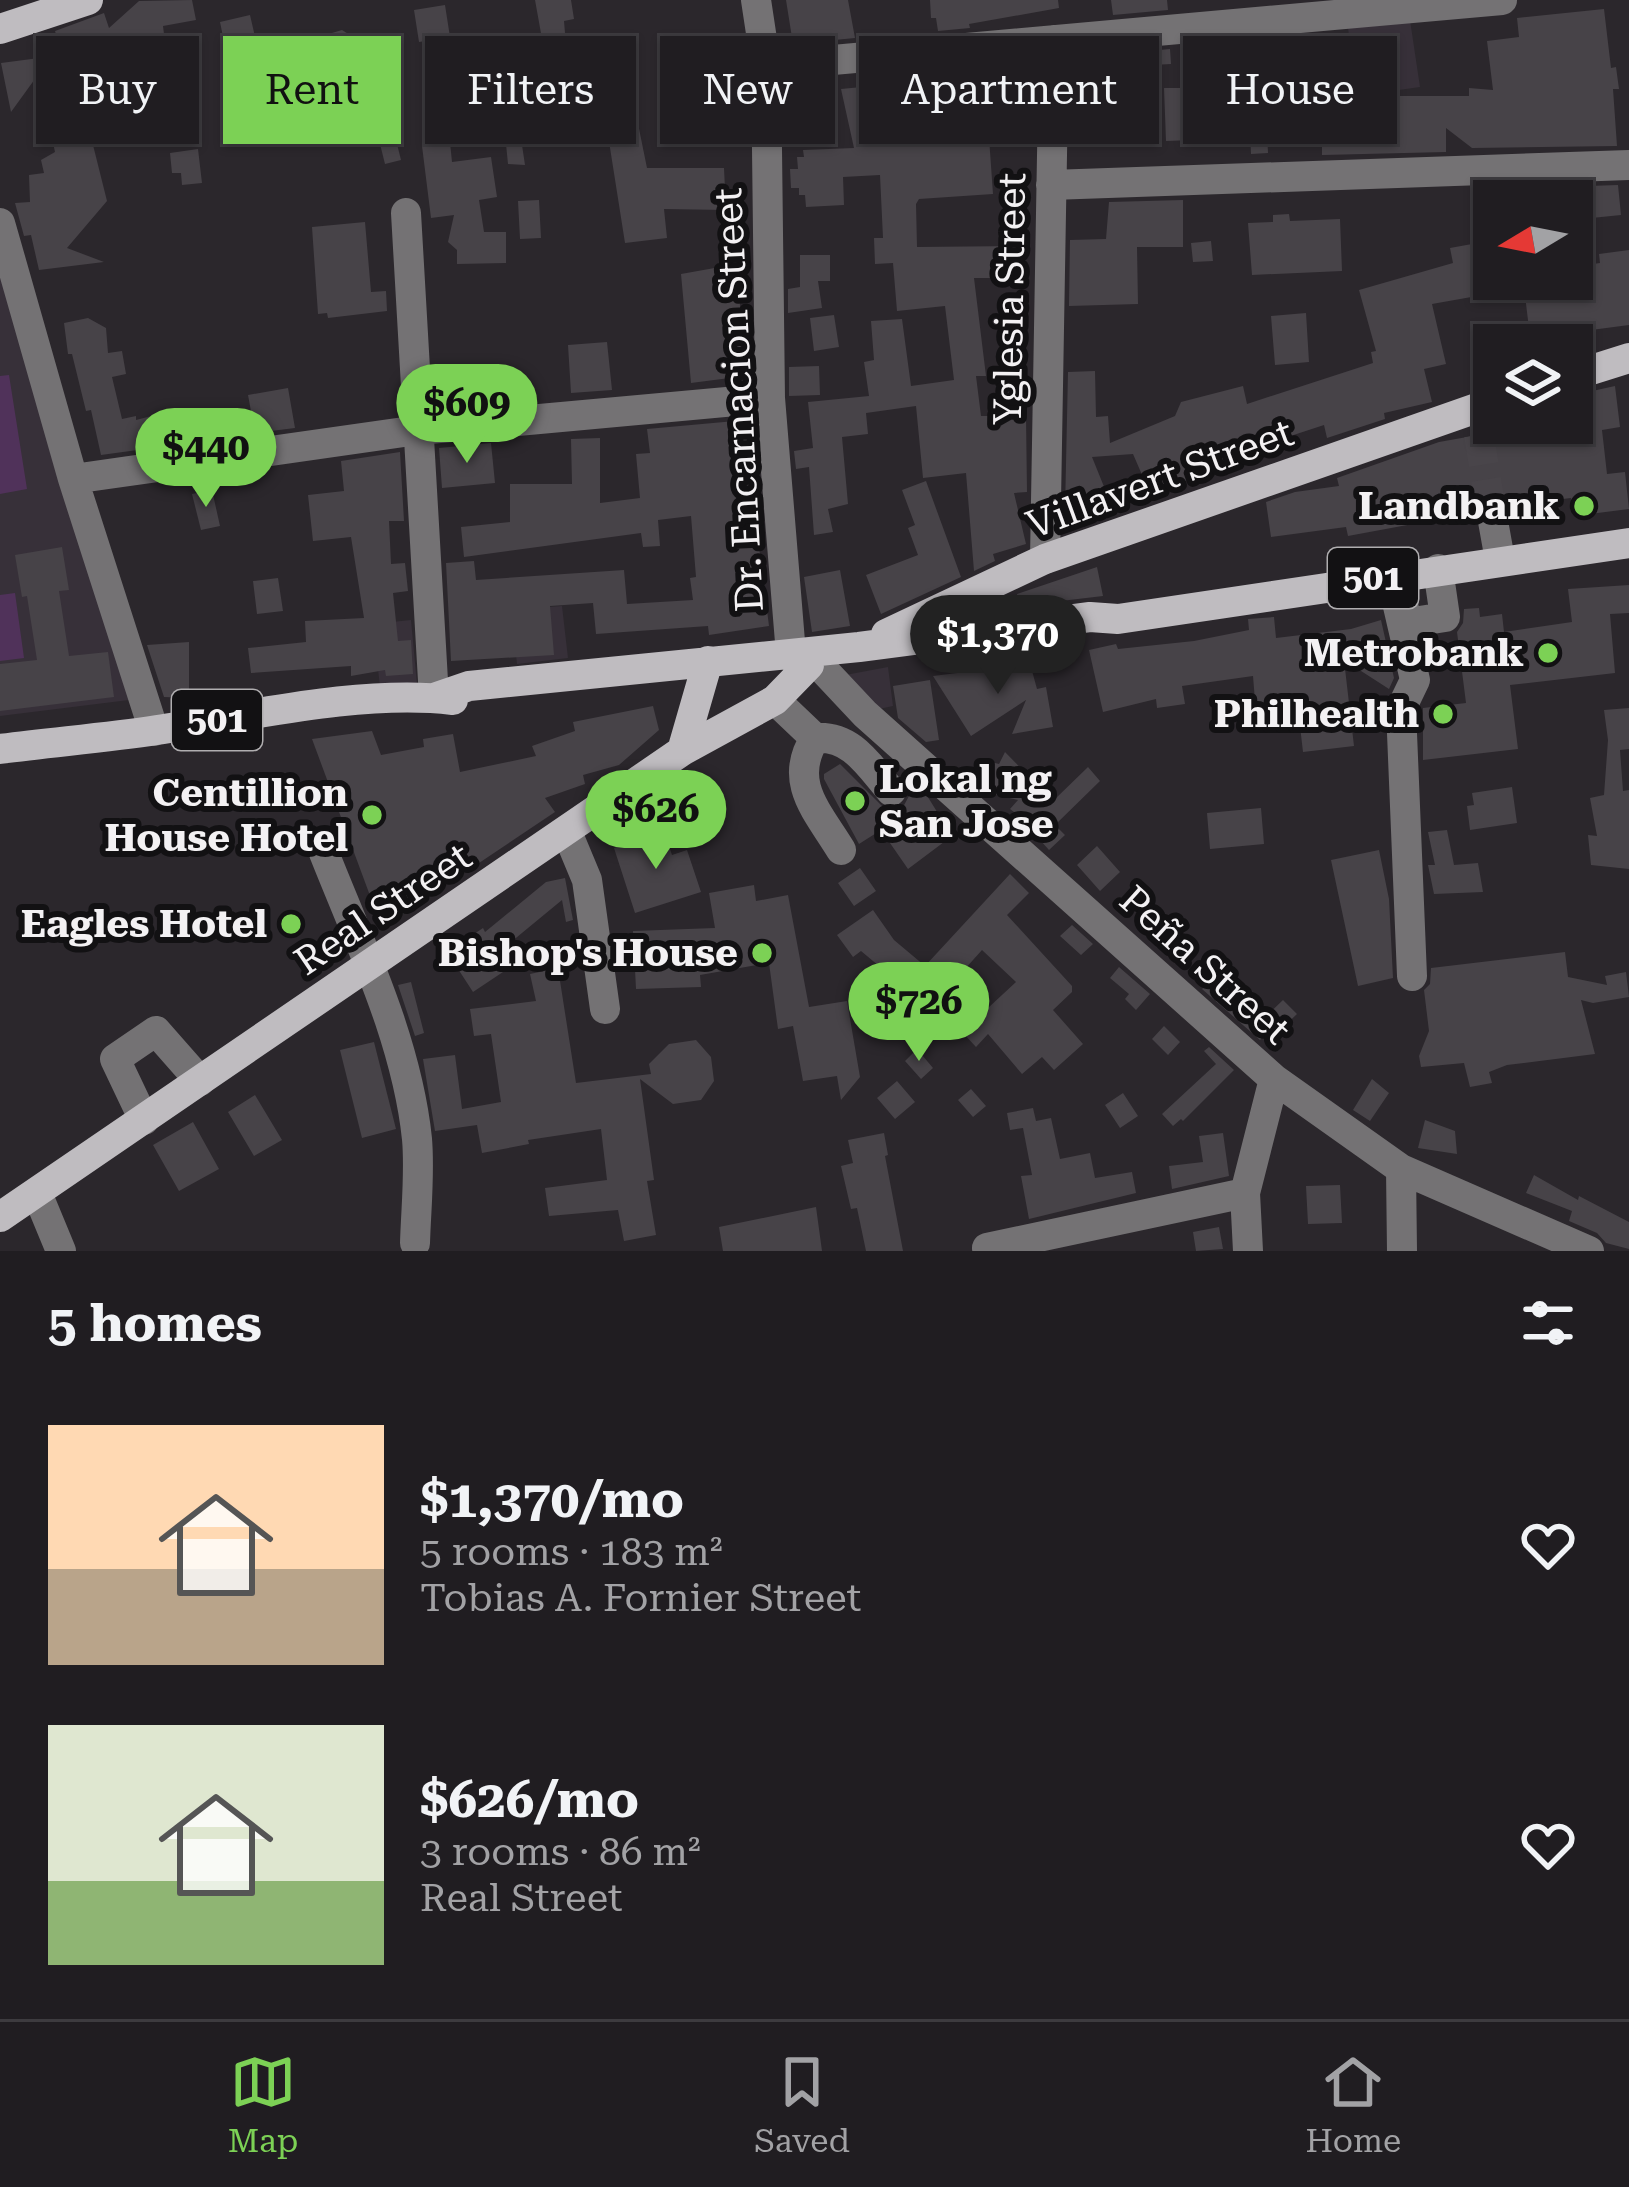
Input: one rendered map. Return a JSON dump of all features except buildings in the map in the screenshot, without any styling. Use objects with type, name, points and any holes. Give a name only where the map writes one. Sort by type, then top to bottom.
[{"type":"main road","points":[[0,29],[88,0]]},
{"type":"main road","points":[[1593,369],[1629,358]]},
{"type":"main road","name":"Villavert Street","points":[[859,647],[1045,559],[1473,419]]},
{"type":"main road","name":"501","points":[[806,661],[859,647],[1090,617],[1118,619],[1629,543]]},
{"type":"main road","name":"501","points":[[0,748],[267,712],[434,698],[469,686],[706,670],[1089,631],[1118,619]]},
{"type":"main road","name":"Real Street","points":[[0,1217],[682,751],[775,700],[806,661]]},
{"type":"main road","points":[[682,751],[706,670]]},
{"type":"street","name":"Dr. Encarnacion Street","points":[[756,0],[761,36]]},
{"type":"street","points":[[1099,36],[1502,0]]},
{"type":"street","name":"Dr. Encarnacion Street","points":[[767,144],[770,398],[806,661]]},
{"type":"street","name":"Yglesia Street","points":[[1045,559],[1052,144]]},
{"type":"street","points":[[1051,185],[1629,164]]},
{"type":"street","points":[[406,213],[434,698]]},
{"type":"street","points":[[0,223],[73,479],[154,730]]},
{"type":"street","points":[[73,479],[418,430],[770,398]]},
{"type":"street","points":[[1491,510],[1500,560]]},
{"type":"street","points":[[1394,575],[1407,623],[1445,617],[1438,569]]},
{"type":"street","points":[[1394,575],[1414,680],[1401,710],[1412,976]]},
{"type":"street","name":"Peña Street","points":[[806,661],[1274,1079],[1401,1169],[1589,1251]]},
{"type":"street","points":[[775,700],[815,738],[842,739],[891,791]]},
{"type":"street","points":[[815,738],[804,755],[805,789],[841,850]]},
{"type":"street","points":[[567,832],[586,880],[605,1009]]},
{"type":"street","points":[[324,853],[406,1079],[417,1141],[415,1243]]},
{"type":"street","points":[[144,1120],[116,1059],[156,1031],[200,1081]]},
{"type":"street","points":[[1248,1251],[1245,1193],[1274,1079]]},
{"type":"street","points":[[1401,1169],[1402,1251]]},
{"type":"street","points":[[37,1193],[62,1251]]},
{"type":"street","points":[[988,1251],[1245,1193]]},
{"type":"shaded area","points":[[1410,20],[1420,87],[1397,90],[1397,36],[1349,36],[1348,28]]},
{"type":"shaded area","points":[[0,276],[129,700],[0,716]]},
{"type":"shaded area","points":[[9,375],[27,489],[0,494],[0,376]]},
{"type":"shaded area","points":[[15,593],[24,658],[0,661],[0,595]]},
{"type":"shaded area","points":[[562,606],[568,658],[517,664],[511,610]]},
{"type":"shaded area","points":[[411,620],[417,684],[380,687],[373,624]]},
{"type":"shaded area","points":[[888,667],[893,706],[865,712],[840,676]]},
{"type":"tunnel","points":[[1480,444],[1491,510]]},
{"type":"place","name":"Landbank","points":[[1584,506]]},
{"type":"place","name":"Metrobank","points":[[1548,653]]},
{"type":"place","name":"Philhealth","points":[[1443,714]]},
{"type":"place","name":"Lokal ng San Jose","points":[[855,801]]},
{"type":"place","name":"Centillion House Hotel","points":[[372,815]]},
{"type":"place","name":"Eagles Hotel","points":[[291,924]]},
{"type":"place","name":"Bishop's House","points":[[762,953]]}]
